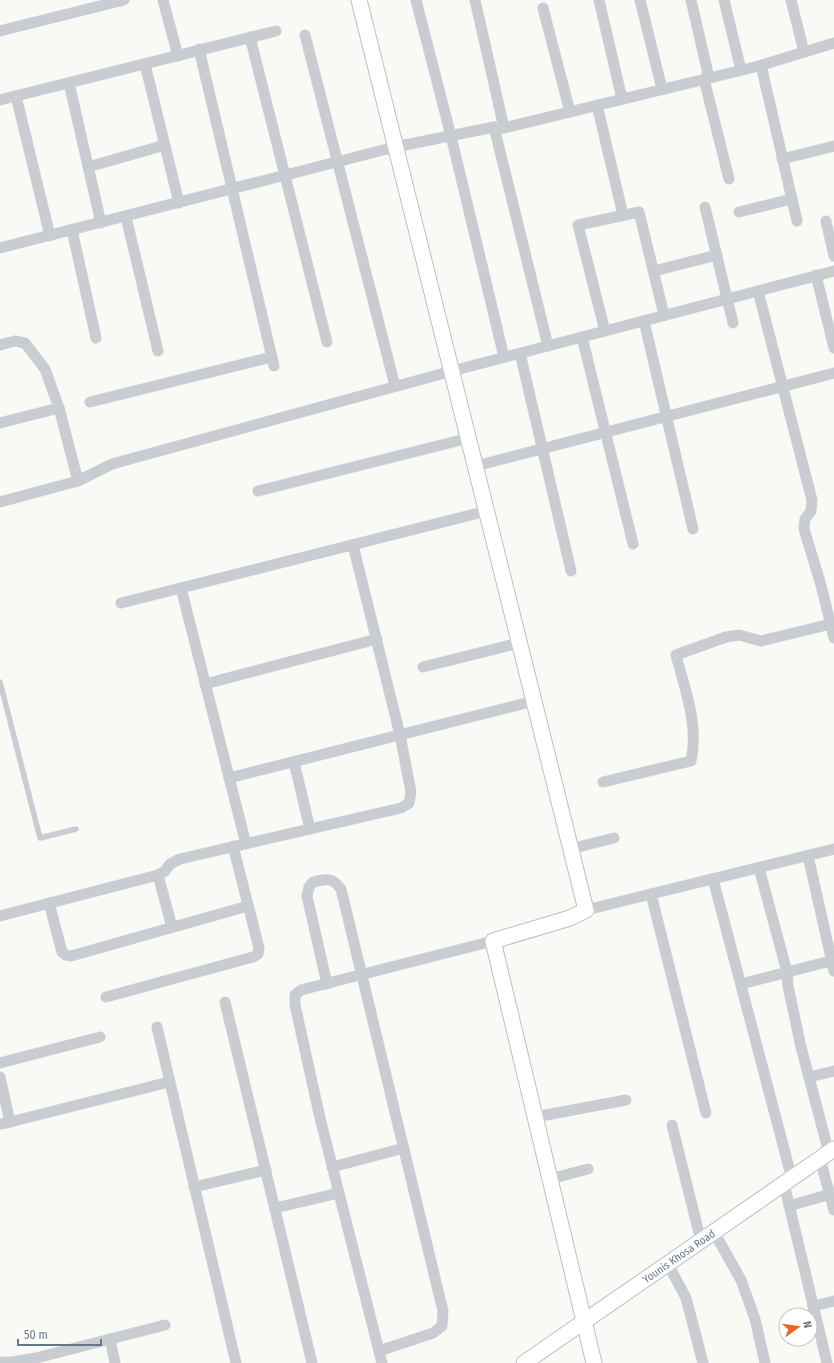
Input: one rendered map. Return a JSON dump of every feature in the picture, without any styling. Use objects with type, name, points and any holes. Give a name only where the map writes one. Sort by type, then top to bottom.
[{"type":"street","points":[[0,31],[124,0]]},
{"type":"street","points":[[163,0],[178,56]]},
{"type":"street","points":[[358,0],[476,466],[586,910]]},
{"type":"street","points":[[416,0],[451,136],[504,357]]},
{"type":"street","points":[[475,0],[499,127],[548,346]]},
{"type":"street","points":[[599,0],[622,99]]},
{"type":"street","points":[[640,0],[662,89]]},
{"type":"street","points":[[691,0],[706,78],[729,179]]},
{"type":"street","points":[[724,0],[741,70]]},
{"type":"street","points":[[791,0],[804,52]]},
{"type":"street","points":[[543,8],[570,112]]},
{"type":"street","points":[[0,100],[276,31]]},
{"type":"street","points":[[305,35],[339,162],[395,386]]},
{"type":"street","points":[[250,37],[327,342]]},
{"type":"street","points":[[0,248],[395,148],[570,112],[741,70],[834,43]]},
{"type":"street","points":[[90,402],[273,361],[199,50]]},
{"type":"street","points":[[145,64],[179,203]]},
{"type":"street","points":[[761,65],[797,220]]},
{"type":"street","points":[[69,83],[101,223]]},
{"type":"street","points":[[16,96],[50,236]]},
{"type":"street","points":[[597,105],[623,215]]},
{"type":"street","points":[[88,167],[164,146]]},
{"type":"street","points":[[782,159],[834,146]]},
{"type":"street","points":[[739,212],[792,199]]},
{"type":"street","points":[[704,207],[733,323]]},
{"type":"street","points":[[605,331],[578,225],[639,212],[664,315]]},
{"type":"street","points":[[126,217],[158,351]]},
{"type":"street","points":[[826,221],[834,256]]},
{"type":"street","points":[[72,230],[96,338]]},
{"type":"street","points":[[654,271],[717,255]]},
{"type":"street","points":[[0,502],[78,481],[112,464],[395,386],[834,271]]},
{"type":"street","points":[[816,276],[834,348]]},
{"type":"street","points":[[758,291],[812,500],[811,511],[805,519],[804,529],[821,585],[834,638]]},
{"type":"street","points":[[644,321],[693,529]]},
{"type":"street","points":[[582,337],[633,544]]},
{"type":"street","points":[[0,345],[15,341],[25,343],[45,369],[59,408],[78,481]]},
{"type":"street","points":[[520,353],[571,570]]},
{"type":"street","points":[[476,466],[667,418],[834,373]]},
{"type":"street","points":[[0,423],[59,408]]},
{"type":"street","points":[[258,491],[468,438]]},
{"type":"street","points":[[121,603],[487,511]]},
{"type":"street","points":[[0,916],[158,875],[165,871],[170,864],[180,859],[401,808],[409,803],[411,792],[400,735],[353,545]]},
{"type":"street","points":[[181,588],[228,778],[246,844]]},
{"type":"street","points":[[603,782],[691,761],[694,747],[691,714],[676,655],[726,637],[739,635],[761,641],[831,624]]},
{"type":"street","points":[[205,684],[377,640]]},
{"type":"street","points":[[423,667],[519,642]]},
{"type":"street","points":[[228,778],[534,701]]},
{"type":"street","points":[[294,762],[310,829]]},
{"type":"street","points":[[570,849],[614,838]]},
{"type":"street","points":[[106,997],[253,957],[258,954],[259,948],[233,846]]},
{"type":"street","points":[[382,1363],[332,1167],[294,1005],[295,995],[301,990],[493,941],[570,918],[586,910],[834,849]]},
{"type":"street","points":[[741,984],[787,972],[833,964],[808,856]]},
{"type":"street","points":[[759,868],[787,972],[788,986],[828,1154],[834,1210]]},
{"type":"street","points":[[158,875],[172,927]]},
{"type":"street","points":[[327,984],[307,896],[309,887],[313,882],[327,879],[336,882],[341,889],[443,1311],[442,1326],[433,1333],[379,1351]]},
{"type":"street","points":[[714,879],[741,984],[788,1182],[789,1206],[827,1363]]},
{"type":"street","points":[[651,894],[706,1113]]},
{"type":"street","points":[[49,903],[62,952],[71,956],[248,906]]},
{"type":"street","points":[[493,941],[594,1363]]},
{"type":"street","points":[[225,1002],[312,1363]]},
{"type":"street","points":[[157,1027],[236,1363]]},
{"type":"street","points":[[0,1063],[100,1037]]},
{"type":"street","points":[[809,1077],[834,1071]]},
{"type":"street","points":[[0,1078],[5,1123],[169,1082]]},
{"type":"street","points":[[535,1116],[626,1100]]},
{"type":"street","points":[[672,1125],[701,1241]]},
{"type":"street","points":[[332,1167],[404,1148]]},
{"type":"street","name":"Younis Khosa Road","points":[[527,1362],[584,1321],[828,1154]]},
{"type":"street","points":[[550,1179],[588,1169]]},
{"type":"street","points":[[194,1187],[266,1170]]},
{"type":"street","points":[[275,1208],[339,1193]]},
{"type":"street","points":[[789,1206],[832,1193]]},
{"type":"street","points":[[714,1232],[741,1280],[755,1319],[765,1363]]},
{"type":"street","points":[[668,1264],[686,1298],[703,1363]]},
{"type":"street","points":[[813,1306],[834,1301]]},
{"type":"street","points":[[0,1362],[14,1362],[36,1358],[165,1325]]},
{"type":"street","points":[[110,1339],[115,1363]]},
{"type":"lane","points":[[0,682],[40,838],[76,829]]}]
